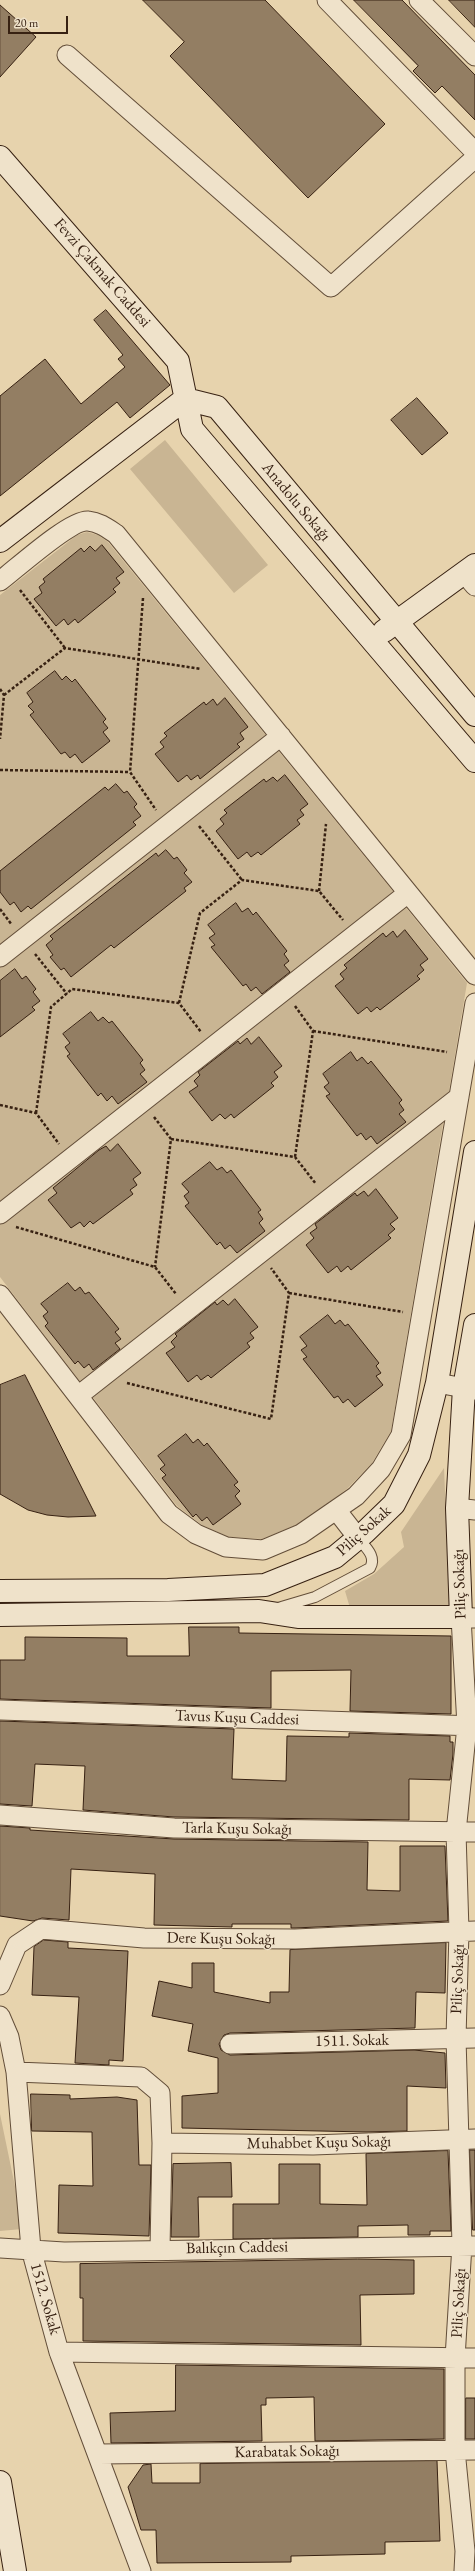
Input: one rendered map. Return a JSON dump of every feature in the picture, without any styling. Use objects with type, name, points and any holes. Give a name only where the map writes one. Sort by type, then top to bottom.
[{"type":"street","points":[[327,0],[475,152]]},
{"type":"street","points":[[419,0],[475,56]]},
{"type":"street","points":[[67,55],[331,287],[475,158]]},
{"type":"street","name":"Fevzi Çakmak Caddesi","points":[[0,157],[178,361],[185,399]]},
{"type":"street","points":[[0,541],[185,399]]},
{"type":"street","name":"Anadolu Sokağı","points":[[475,715],[216,407],[185,399],[192,429],[373,639],[475,761]]},
{"type":"street","points":[[4,578],[72,525],[87,521],[103,525],[116,534],[475,975]]},
{"type":"street","points":[[373,639],[396,622],[471,574]]},
{"type":"street","points":[[0,957],[281,736]]},
{"type":"street","points":[[0,1214],[408,893]]},
{"type":"street","points":[[0,1295],[169,1514],[196,1534],[226,1547],[263,1550],[301,1534],[337,1511],[356,1496],[381,1469],[401,1435],[475,1003]]},
{"type":"street","points":[[78,1396],[459,1097]]},
{"type":"street","name":"Piliç Sokak","points":[[6,1588],[168,1590],[265,1585],[335,1557],[358,1538],[394,1504],[419,1455],[437,1383],[475,1152]]},
{"type":"street","points":[[437,1383],[469,1389],[475,1325]]},
{"type":"street","name":"Piliç Sokağı","points":[[464,2571],[470,2551],[455,2450],[455,2358],[468,2246],[468,2139],[456,2038],[467,1931],[456,1832],[471,1726],[466,1509],[469,1389]]},
{"type":"street","points":[[337,1511],[358,1538]]},
{"type":"street","points":[[127,1590],[127,1612]]},
{"type":"street","points":[[0,1615],[259,1611],[298,1617],[468,1617]]},
{"type":"street","name":"Tavus Kuşu Caddesi","points":[[0,1710],[471,1726]]},
{"type":"street","name":"Tarla Kuşu Sokağı","points":[[0,1815],[174,1828],[475,1832]]},
{"type":"street","name":"Dere Kuşu Sokağı","points":[[0,1985],[17,1945],[40,1928],[144,1938],[295,1939],[467,1931]]},
{"type":"street","name":"1512. Sokak","points":[[0,2016],[9,2037],[16,2072],[31,2249],[59,2352],[99,2454],[141,2571]]},
{"type":"street","name":"1511. Sokak","points":[[230,2044],[475,2038]]},
{"type":"street","points":[[16,2072],[141,2077],[160,2093],[162,2143],[160,2249]]},
{"type":"street","name":"Muhabbet Kuşu Sokağı","points":[[162,2143],[313,2145],[468,2139]]},
{"type":"street","name":"Balıkçın Caddesi","points":[[0,2248],[64,2252],[160,2249],[468,2246]]},
{"type":"street","points":[[59,2352],[475,2358]]},
{"type":"street","name":"Karabatak Sokağı","points":[[99,2454],[475,2450]]},
{"type":"street","points":[[0,2482],[15,2571]]},
{"type":"lane","points":[[259,1611],[287,1606],[316,1597],[370,1568],[373,1563],[373,1557],[358,1538]]},
{"type":"path","points":[[146,571],[130,772],[167,825]]},
{"type":"path","points":[[4,578],[66,648],[229,674]]},
{"type":"path","points":[[4,695],[66,648]]},
{"type":"path","points":[[0,689],[4,695],[0,739]]},
{"type":"path","points":[[0,770],[130,772]]},
{"type":"path","points":[[319,891],[329,796]]},
{"type":"path","points":[[187,810],[242,880],[319,891],[355,935]]},
{"type":"path","points":[[179,1003],[200,913],[242,880]]},
{"type":"path","points":[[36,1113],[51,1007],[72,990],[179,1003],[213,1047]]},
{"type":"path","points":[[284,991],[313,1031],[296,1157],[328,1200]]},
{"type":"path","points":[[313,1031],[466,1055]]},
{"type":"path","points":[[143,1102],[171,1139],[154,1267]]},
{"type":"path","points":[[0,1104],[36,1113],[70,1158]]},
{"type":"path","points":[[171,1139],[296,1157]]},
{"type":"path","points":[[15,1226],[154,1267],[188,1309]]},
{"type":"path","points":[[103,1377],[272,1419],[289,1293],[260,1253]]},
{"type":"path","points":[[289,1293],[422,1315]]},
{"type":"shaded area","points":[[165,440],[268,565],[234,593],[130,469]]},
{"type":"shaded area","points":[[87,532],[98,535],[108,542],[268,738],[0,948],[0,595],[77,535]]},
{"type":"shaded area","points":[[276,748],[396,895],[0,1206],[0,965]]},
{"type":"shaded area","points":[[403,904],[467,983],[448,1097],[82,1384],[0,1277],[0,1221]]},
{"type":"shaded area","points":[[444,1118],[391,1431],[372,1463],[348,1488],[323,1507],[296,1525],[262,1539],[229,1537],[202,1525],[177,1506],[91,1395]]},
{"type":"shaded area","points":[[444,1468],[450,1608],[350,1608],[345,1591],[374,1574],[404,1547],[401,1532]]},
{"type":"shaded area","points":[[0,2114],[23,2225],[22,2229],[0,2231]]},
{"type":"building","points":[[143,0],[265,0],[385,124],[308,198],[170,56],[184,42]]},
{"type":"building","points":[[354,0],[402,0],[475,75],[475,120],[442,86],[435,93],[413,71],[418,66]]},
{"type":"building","points":[[449,0],[475,0],[475,27]]},
{"type":"building","points":[[0,5],[36,37],[0,77]]},
{"type":"building","points":[[106,310],[170,385],[130,418],[117,402],[0,496],[0,396],[45,359],[81,404],[125,367],[118,359],[123,355],[94,320]]},
{"type":"building","points":[[417,398],[448,433],[422,455],[391,420]]},
{"type":"building","points":[[102,545],[124,572],[116,578],[120,583],[113,589],[116,592],[78,623],[75,619],[68,625],[64,619],[56,626],[34,599],[42,593],[39,587],[45,582],[43,579],[81,548],[84,552],[90,546],[95,551]]},
{"type":"building","points":[[55,671],[62,680],[66,676],[72,682],[75,679],[106,719],[103,722],[108,728],[103,732],[110,741],[82,763],[75,754],[70,758],[65,752],[61,754],[30,715],[34,712],[28,706],[33,702],[27,693]]},
{"type":"building","points":[[225,698],[248,727],[240,733],[244,739],[237,744],[240,747],[200,779],[198,775],[191,780],[187,775],[178,782],[155,754],[164,747],[160,742],[167,736],[164,733],[204,702],[206,705],[213,699],[217,705]]},
{"type":"building","points":[[285,775],[308,804],[300,810],[304,815],[297,820],[300,824],[261,855],[258,852],[251,857],[247,852],[238,859],[216,831],[224,824],[220,819],[227,813],[224,810],[264,779],[266,782],[273,777],[277,781]]},
{"type":"building","points":[[116,784],[124,793],[127,791],[137,804],[134,807],[141,816],[133,822],[136,825],[31,909],[28,906],[21,912],[14,902],[10,905],[0,892],[0,871],[105,787],[108,790]]},
{"type":"building","points":[[166,850],[174,859],[177,857],[187,870],[184,873],[192,882],[184,888],[186,891],[114,948],[111,945],[71,977],[64,968],[61,970],[50,957],[53,955],[46,945],[53,939],[50,936],[156,853],[158,856]]},
{"type":"building","points":[[236,903],[242,912],[248,908],[253,915],[256,912],[287,951],[284,954],[289,961],[284,965],[290,972],[262,994],[256,987],[251,991],[246,984],[243,986],[211,947],[215,945],[209,938],[215,934],[208,925]]},
{"type":"building","points":[[405,930],[428,959],[420,965],[424,970],[417,976],[420,979],[380,1010],[377,1007],[371,1012],[367,1007],[358,1014],[335,986],[344,979],[340,974],[347,968],[344,965],[383,933],[386,937],[393,931],[397,937]]},
{"type":"building","points":[[15,969],[22,979],[26,976],[36,989],[33,992],[40,1001],[32,1007],[35,1010],[0,1037],[0,981]]},
{"type":"building","points":[[91,1012],[98,1021],[103,1017],[109,1023],[112,1021],[143,1060],[140,1063],[145,1070],[140,1074],[147,1082],[118,1104],[112,1096],[107,1101],[101,1093],[98,1096],[67,1056],[70,1054],[65,1047],[70,1043],[63,1034]]},
{"type":"building","points":[[259,1037],[282,1066],[274,1072],[278,1077],[271,1083],[274,1086],[234,1118],[231,1114],[225,1119],[220,1114],[212,1121],[189,1092],[198,1086],[194,1081],[200,1075],[198,1072],[238,1041],[240,1044],[247,1038],[251,1044]]},
{"type":"building","points":[[351,1052],[357,1061],[362,1057],[368,1064],[371,1061],[402,1100],[399,1103],[404,1110],[399,1114],[406,1122],[377,1144],[371,1136],[366,1140],[361,1133],[357,1136],[326,1096],[330,1094],[324,1087],[329,1083],[323,1074]]},
{"type":"building","points":[[118,1144],[141,1173],[133,1179],[137,1185],[130,1190],[133,1194],[93,1224],[90,1221],[84,1227],[80,1222],[71,1228],[48,1200],[57,1193],[53,1188],[99,1150],[106,1146],[110,1151]]},
{"type":"building","points":[[210,1162],[217,1170],[222,1167],[227,1173],[231,1170],[261,1210],[258,1212],[263,1219],[259,1223],[265,1231],[237,1253],[230,1245],[225,1249],[220,1242],[217,1245],[185,1206],[189,1203],[184,1196],[189,1192],[182,1184]]},
{"type":"building","points":[[376,1189],[398,1218],[390,1224],[395,1229],[388,1235],[391,1238],[351,1270],[348,1266],[341,1272],[337,1266],[328,1273],[306,1245],[314,1238],[310,1233],[317,1228],[315,1224],[355,1193],[357,1196],[364,1191],[368,1196]]},
{"type":"building","points":[[68,1283],[75,1291],[80,1287],[85,1294],[89,1292],[119,1329],[115,1332],[121,1339],[115,1343],[120,1349],[93,1370],[89,1364],[84,1368],[78,1361],[75,1364],[45,1326],[48,1323],[43,1316],[48,1312],[41,1304]]},
{"type":"building","points":[[235,1299],[258,1327],[250,1333],[254,1338],[247,1343],[250,1347],[211,1378],[208,1375],[201,1380],[197,1375],[188,1382],[166,1353],[175,1347],[171,1342],[177,1336],[175,1334],[215,1302],[217,1305],[223,1300],[228,1305]]},
{"type":"building","points":[[328,1315],[335,1324],[340,1320],[345,1326],[348,1324],[379,1363],[376,1366],[381,1373],[376,1376],[383,1385],[355,1407],[348,1399],[343,1403],[338,1396],[334,1398],[303,1359],[307,1357],[301,1350],[307,1346],[300,1337]]},
{"type":"building","points":[[25,1375],[96,1516],[68,1517],[47,1515],[28,1510],[0,1494],[0,1385]]},
{"type":"building","points":[[186,1434],[193,1443],[198,1439],[204,1446],[207,1443],[238,1482],[234,1485],[240,1491],[235,1496],[241,1504],[213,1525],[207,1517],[202,1521],[196,1514],[193,1517],[162,1478],[166,1475],[160,1469],[165,1465],[158,1456]]},
{"type":"building","points":[[189,1627],[239,1627],[239,1633],[451,1636],[451,1714],[350,1711],[351,1670],[271,1671],[271,1708],[0,1699],[0,1660],[25,1660],[25,1637],[127,1638],[127,1656],[189,1656]]},
{"type":"building","points":[[0,1721],[234,1729],[232,1779],[286,1781],[287,1736],[349,1737],[349,1733],[450,1736],[450,1742],[453,1742],[453,1754],[450,1780],[409,1779],[409,1820],[174,1817],[83,1810],[85,1766],[35,1764],[32,1806],[0,1804]]},
{"type":"building","points":[[0,1826],[30,1828],[30,1830],[174,1839],[368,1842],[367,1890],[400,1891],[400,1846],[445,1846],[448,1921],[295,1928],[291,1928],[291,1924],[232,1924],[232,1927],[154,1925],[155,1874],[71,1869],[69,1920],[42,1918],[33,1921],[0,1916]]},
{"type":"building","points":[[44,1940],[68,1942],[68,1948],[128,1951],[123,2061],[109,2060],[109,2065],[75,2063],[79,1997],[32,1995],[34,1947]]},
{"type":"building","points":[[446,1943],[445,1993],[416,1992],[415,2028],[230,2033],[224,2035],[219,2044],[221,2050],[230,2055],[414,2050],[445,2053],[446,2088],[407,2086],[407,2131],[366,2132],[182,2128],[182,2096],[218,2093],[218,2058],[188,2051],[193,2024],[152,2016],[159,1981],[192,1988],[192,1963],[214,1963],[214,1992],[270,2003],[270,1992],[289,1992],[290,1950]]},
{"type":"building","points":[[31,2094],[70,2095],[70,2099],[117,2097],[137,2100],[139,2165],[151,2165],[149,2236],[58,2233],[59,2185],[93,2186],[92,2132],[32,2131]]},
{"type":"building","points":[[470,2150],[475,2150],[475,2230],[473,2230]]},
{"type":"building","points":[[448,2151],[451,2231],[430,2231],[430,2235],[408,2235],[408,2225],[358,2226],[358,2237],[233,2239],[233,2204],[279,2204],[279,2164],[320,2164],[320,2204],[367,2205],[366,2154]]},
{"type":"building","points":[[231,2163],[232,2197],[198,2197],[199,2237],[171,2237],[173,2164]]},
{"type":"building","points":[[358,2259],[414,2260],[414,2294],[360,2295],[361,2345],[83,2341],[83,2298],[80,2298],[80,2264]]},
{"type":"building","points":[[176,2365],[444,2369],[444,2439],[315,2441],[314,2397],[266,2398],[266,2405],[261,2405],[262,2441],[111,2443],[110,2413],[175,2411]]},
{"type":"building","points":[[466,2398],[475,2398],[475,2439],[466,2439]]},
{"type":"building","points":[[437,2461],[440,2541],[385,2542],[385,2554],[291,2556],[291,2562],[157,2563],[156,2530],[141,2530],[128,2487],[143,2465],[151,2464],[152,2483],[200,2483],[200,2464]]}]
